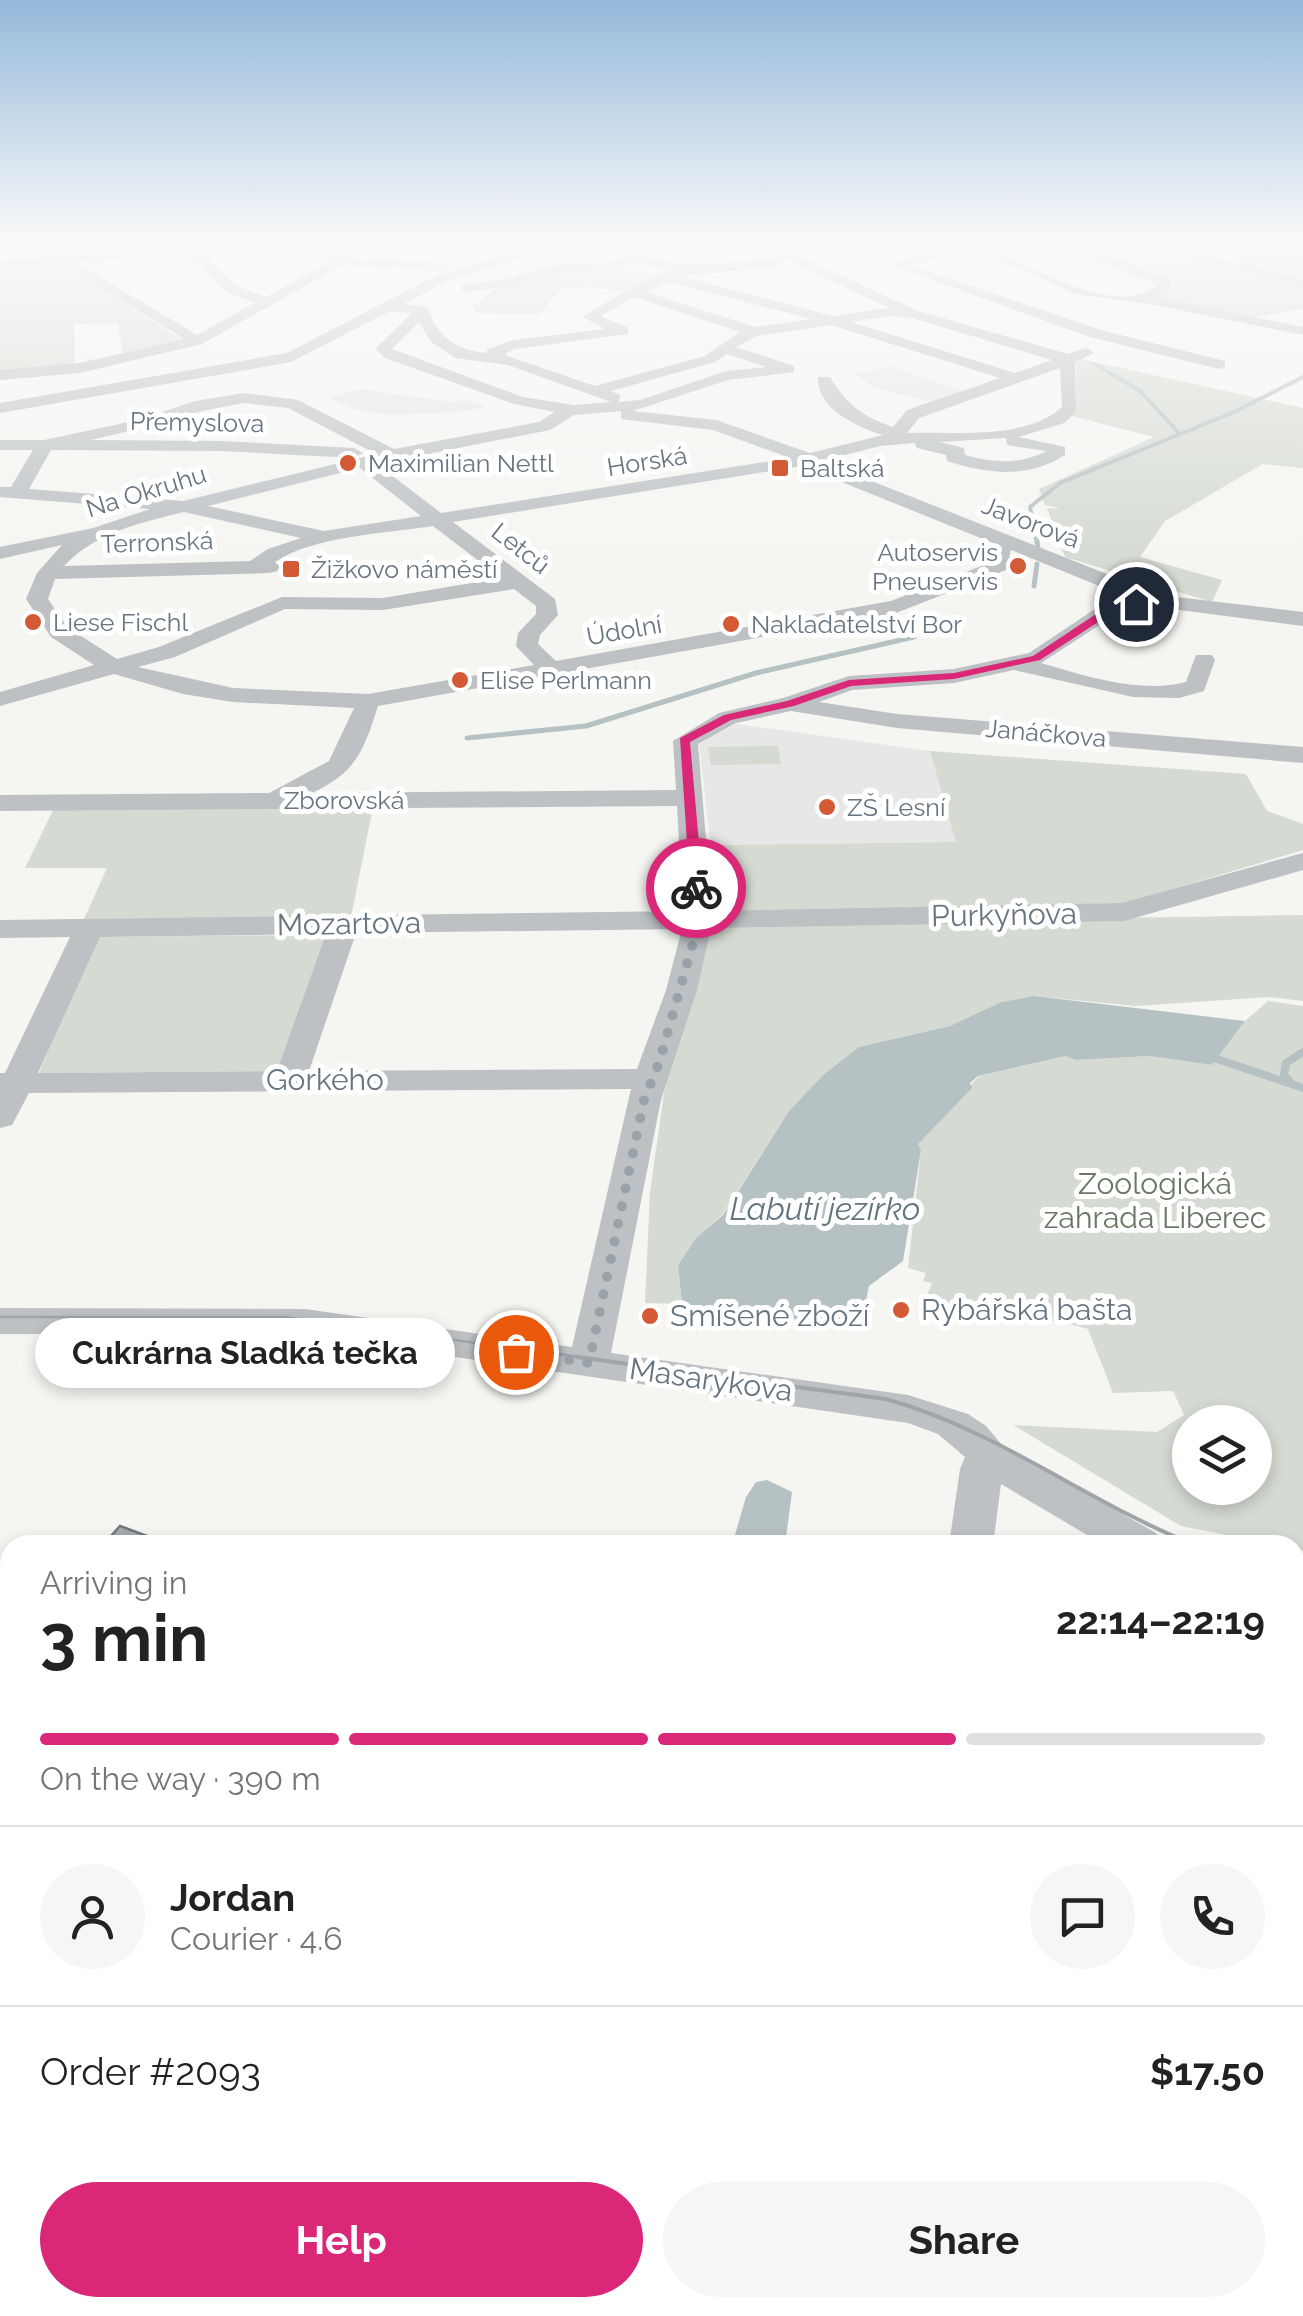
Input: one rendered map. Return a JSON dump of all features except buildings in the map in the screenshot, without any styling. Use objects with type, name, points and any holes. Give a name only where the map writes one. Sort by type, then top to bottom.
[{"type":"street","points":[[0,375],[80,368],[167,349]]},
{"type":"street","points":[[0,408],[291,357],[309,349]]},
{"type":"street","points":[[384,349],[390,355],[494,393],[570,410],[716,425],[807,460]]},
{"type":"street","points":[[452,349],[461,355],[510,360]]},
{"type":"street","points":[[501,349],[494,352],[594,391],[642,404],[726,376],[788,368],[728,349]]},
{"type":"street","points":[[594,391],[710,360],[724,349]]},
{"type":"street","points":[[921,349],[1010,377],[1071,388],[1067,358],[1036,349]]},
{"type":"street","name":"Horská","points":[[895,437],[914,414],[1010,377],[1105,349]]},
{"type":"street","points":[[1157,349],[1220,364]]},
{"type":"street","name":"Horská","points":[[824,380],[830,396],[847,414],[895,437]]},
{"type":"street","name":"Horská","points":[[324,537],[807,460],[895,437],[1000,433],[1043,426],[1066,415],[1071,388]]},
{"type":"street","points":[[9,492],[45,445],[142,424],[217,400],[256,399],[292,404],[392,455],[544,426],[570,410],[675,405],[700,411],[716,425]]},
{"type":"street","name":"Horská","points":[[861,445],[1007,440],[1049,446],[1059,452],[1034,463],[979,467],[953,458],[958,452],[922,444]]},
{"type":"street","name":"Přemyslova","points":[[0,445],[222,446],[392,455]]},
{"type":"street","name":"Na Okruhu","points":[[46,573],[72,546],[95,531],[180,506],[392,455]]},
{"type":"street","name":"Javorová","points":[[807,460],[1156,600],[1303,619]]},
{"type":"street","name":"Letců","points":[[364,462],[547,604],[547,615],[529,632],[527,646],[554,670]]},
{"type":"street","points":[[9,492],[180,506],[242,516],[324,537]]},
{"type":"street","points":[[0,553],[95,531]]},
{"type":"street","name":"Terronská","points":[[46,573],[266,562],[324,537]]},
{"type":"street","name":"Údolní","points":[[368,701],[896,607],[999,566],[1002,540]]},
{"type":"street","points":[[266,562],[286,603]]},
{"type":"street","points":[[46,573],[37,599],[47,624],[69,644],[117,669],[222,695],[368,701],[345,763],[335,772],[276,800]]},
{"type":"street","points":[[0,699],[117,669],[215,634],[286,603],[383,604],[517,582]]},
{"type":"street","points":[[589,1363],[650,1078],[659,1063],[697,921],[695,843],[684,740],[728,718],[790,704],[849,683],[954,676],[1036,658],[1112,608],[1156,600]]},
{"type":"street","points":[[1017,662],[1052,676],[1110,687],[1184,692],[1196,686],[1204,660]]},
{"type":"street","name":"Janáčkova","points":[[790,704],[897,720],[1303,755]]},
{"type":"street","name":"Zborovská","points":[[0,803],[688,798]]},
{"type":"street","name":"Purkyňova","points":[[697,921],[1124,912],[1303,861]]},
{"type":"street","name":"Mozartova","points":[[0,928],[697,921]]},
{"type":"street","points":[[290,1080],[344,924]]},
{"type":"street","points":[[0,1118],[8,1083],[88,928]]},
{"type":"street","name":"Gorkého","points":[[8,1083],[650,1078]]},
{"type":"street","name":"Masarykova","points":[[0,1321],[279,1320],[908,1409],[957,1425],[978,1441],[987,1456],[1123,1535]]},
{"type":"street","points":[[973,1535],[987,1456]]},
{"type":"shaded area","points":[[894,367],[962,391],[935,403],[875,388],[853,373]]},
{"type":"shaded area","points":[[360,389],[452,402],[464,400],[486,407],[391,415],[357,410],[328,398]]},
{"type":"shaded area","name":"ZŠ Lesní","points":[[736,724],[930,751],[957,842],[711,845],[699,744]]},
{"type":"green space","points":[[0,349],[75,349],[75,366],[0,373]]},
{"type":"green space","points":[[122,349],[151,349],[123,356]]},
{"type":"green space","points":[[122,356],[90,364],[89,360]]},
{"type":"green space","points":[[1076,358],[1303,408],[1303,468],[1263,464],[1165,521],[1140,557],[1222,580],[1212,602],[1065,557],[1047,508],[1061,509],[1045,505],[1039,489],[1154,437],[1072,416]]},
{"type":"green space","points":[[778,746],[781,764],[711,765],[708,747]]},
{"type":"green space","points":[[930,751],[1246,774],[1267,811],[1303,824],[1303,850],[1126,903],[717,913],[711,845],[956,842]]},
{"type":"green space","points":[[373,807],[351,917],[84,919],[107,868],[25,868],[53,810]]},
{"type":"green space","points":[[1303,915],[1303,1001],[1269,997],[1135,1006],[1034,996],[1001,1002],[950,1026],[859,1047],[823,1075],[789,1111],[722,1215],[696,1238],[678,1265],[682,1304],[645,1303],[650,1192],[664,1093],[701,931],[718,924]]},
{"type":"green space","points":[[326,935],[292,1071],[39,1073],[95,937]]},
{"type":"green space","name":"Zoologická zahrada Liberec","points":[[1268,1001],[1303,1006],[1303,1535],[1226,1535],[1181,1526],[1013,1425],[1157,1432],[1172,1423],[1172,1505],[1272,1505],[1272,1405],[1179,1405],[1173,1391],[1113,1393],[1088,1329],[925,1301],[932,1283],[923,1281],[926,1273],[908,1268],[921,1150],[917,1144],[979,1076],[1066,1056],[1076,1060],[1149,1056],[1212,1065],[1245,1021]]},
{"type":"water","name":"Labutí jezírko","points":[[1034,996],[1245,1021],[1212,1065],[1149,1056],[1076,1060],[1066,1056],[978,1076],[970,1083],[972,1088],[918,1144],[921,1150],[903,1261],[869,1286],[860,1328],[682,1304],[678,1265],[696,1238],[723,1215],[789,1111],[823,1075],[859,1047],[950,1026],[1001,1002]]},
{"type":"water","points":[[767,1480],[792,1492],[786,1535],[735,1535],[746,1497],[756,1482]]},
{"type":"waterway","points":[[1095,364],[1114,376]]},
{"type":"waterway","points":[[1110,373],[1140,391],[1179,433]]},
{"type":"waterway","points":[[1037,544],[1030,507],[1060,483],[1232,413],[1303,377]]},
{"type":"waterway","points":[[1037,541],[1038,549]]},
{"type":"waterway","points":[[1034,586],[1037,564]]},
{"type":"waterway","points":[[467,738],[586,726],[756,673],[914,637]]},
{"type":"waterway","points":[[1291,1083],[1284,1075],[1286,1063],[1303,1052]]},
{"type":"waterway","points":[[1208,1056],[1303,1088]]},
{"type":"tram line","points":[[0,1317],[284,1317],[596,1359]]},
{"type":"tram line","points":[[577,1357],[886,1399],[966,1429],[1172,1535]]},
{"type":"way so far","points":[[516,1352],[589,1363],[644,1100],[659,1063],[695,936],[696,888]]},
{"type":"place","name":"Maximilian Nettl","points":[[348,463]]},
{"type":"place","name":"Baltská","points":[[780,468]]},
{"type":"place","name":"Autoservis Pneuservis","points":[[1018,566]]},
{"type":"place","name":"Žižkovo náměstí","points":[[291,569]]},
{"type":"place","name":"Liese Fischl","points":[[33,622]]},
{"type":"place","name":"Nakladatelství Bor","points":[[731,624]]},
{"type":"place","name":"Elise Perlmann","points":[[460,680]]},
{"type":"place","name":"ZŠ Lesní","points":[[827,807]]},
{"type":"place","name":"Rybářská bašta","points":[[901,1310]]},
{"type":"place","name":"Smíšené zboží","points":[[650,1316]]},
{"type":"place","name":"Cukrárna Sladká tečka","points":[[516,1352]]},
{"type":"route","points":[[696,888],[684,740],[728,718],[790,704],[849,683],[954,676],[1036,658],[1112,608],[1136,604]]}]
